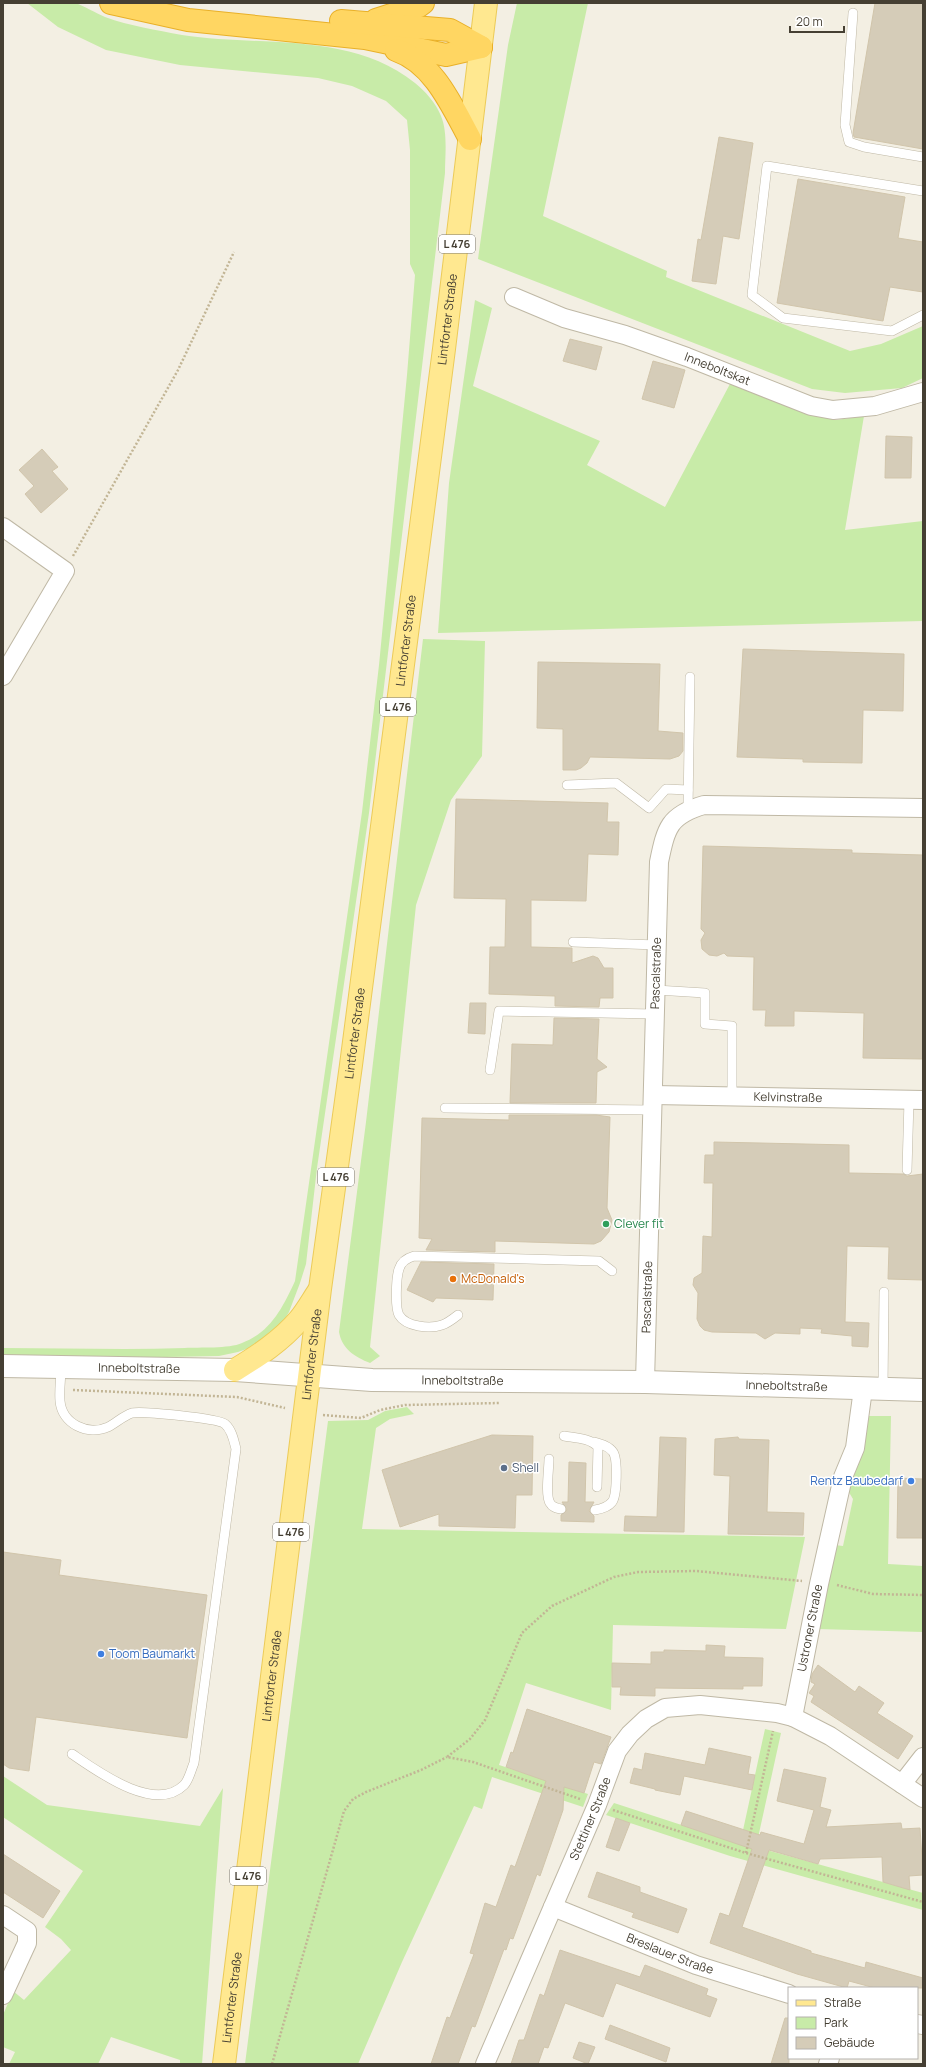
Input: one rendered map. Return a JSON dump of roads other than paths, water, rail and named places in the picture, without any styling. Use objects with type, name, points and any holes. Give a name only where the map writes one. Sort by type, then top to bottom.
[{"type":"highway","points":[[111,3],[188,20],[365,31],[408,54],[439,83],[470,139]]},
{"type":"highway","points":[[164,3],[190,9],[365,31],[446,55],[481,48]]},
{"type":"highway","points":[[365,31],[424,3]]},
{"type":"main road","name":"Lintforter Straße","points":[[224,2064],[320,1289],[351,1065],[470,139],[486,3]]},
{"type":"main road","points":[[235,1370],[262,1353],[282,1337],[298,1321],[320,1289]]},
{"type":"street","name":"Inneboltskat","points":[[514,297],[564,318],[625,335],[687,357],[811,406],[833,410],[876,406],[923,392]]},
{"type":"street","points":[[3,527],[65,571],[3,675]]},
{"type":"street","name":"Pascalstraße","points":[[646,1382],[659,862],[663,841],[673,820],[688,810],[704,806],[923,808]]},
{"type":"street","name":"Kelvinstraße","points":[[653,1102],[732,1096],[916,1100]]},
{"type":"street","name":"Inneboltstraße","points":[[3,1366],[235,1370],[372,1380],[646,1382],[923,1390]]},
{"type":"street","name":"Ustroner Straße","points":[[785,1715],[819,1584],[843,1477],[855,1448],[873,1389]]},
{"type":"street","name":"Stettiner Straße","points":[[485,2064],[597,1805],[617,1752],[646,1719],[665,1708],[700,1705],[785,1715]]},
{"type":"street","points":[[785,1715],[830,1736],[923,1798]]},
{"type":"street","points":[[902,1784],[923,1757]]},
{"type":"street","name":"Breslauer Straße","points":[[553,1907],[696,1965],[788,1994]]},
{"type":"street","points":[[3,1915],[27,1931],[27,1943],[3,1995]]},
{"type":"lane","points":[[853,13],[845,125],[849,142],[864,147],[923,157]]},
{"type":"lane","points":[[923,191],[767,166],[752,295],[783,318],[892,331],[923,315]]},
{"type":"lane","points":[[688,810],[690,677]]},
{"type":"lane","points":[[567,785],[616,783],[649,808],[666,790],[688,790]]},
{"type":"lane","points":[[573,942],[657,945]]},
{"type":"lane","points":[[656,990],[705,993],[705,1024],[732,1026],[732,1096]]},
{"type":"lane","points":[[490,1070],[499,1011],[655,1014]]},
{"type":"lane","points":[[907,1170],[916,1100]]},
{"type":"lane","points":[[445,1108],[653,1102]]},
{"type":"lane","points":[[458,1315],[446,1324],[431,1327],[414,1325],[400,1316],[396,1308],[398,1270],[407,1258],[414,1256],[599,1260],[612,1271]]},
{"type":"lane","points":[[873,1389],[884,1292]]},
{"type":"lane","points":[[61,1368],[60,1402],[69,1421],[77,1427],[95,1430],[108,1427],[133,1413],[208,1418],[225,1424],[232,1435],[236,1449],[194,1763],[189,1776],[184,1785],[176,1790],[164,1795],[152,1794],[140,1791],[110,1779],[72,1754]]},
{"type":"lane","points":[[564,1436],[604,1445],[613,1451],[616,1458],[615,1496],[607,1507],[595,1510]]},
{"type":"lane","points":[[594,1442],[598,1447],[597,1487]]},
{"type":"lane","points":[[549,1459],[548,1497],[550,1503],[554,1507],[561,1509]]},
{"type":"place","name":"Clever fit","points":[[606,1224]]},
{"type":"place","name":"McDonald's","points":[[453,1279]]},
{"type":"place","name":"Shell","points":[[504,1468]]},
{"type":"place","name":"Rentz Baubedarf","points":[[911,1481]]},
{"type":"place","name":"Toom Baumarkt","points":[[101,1654]]}]
